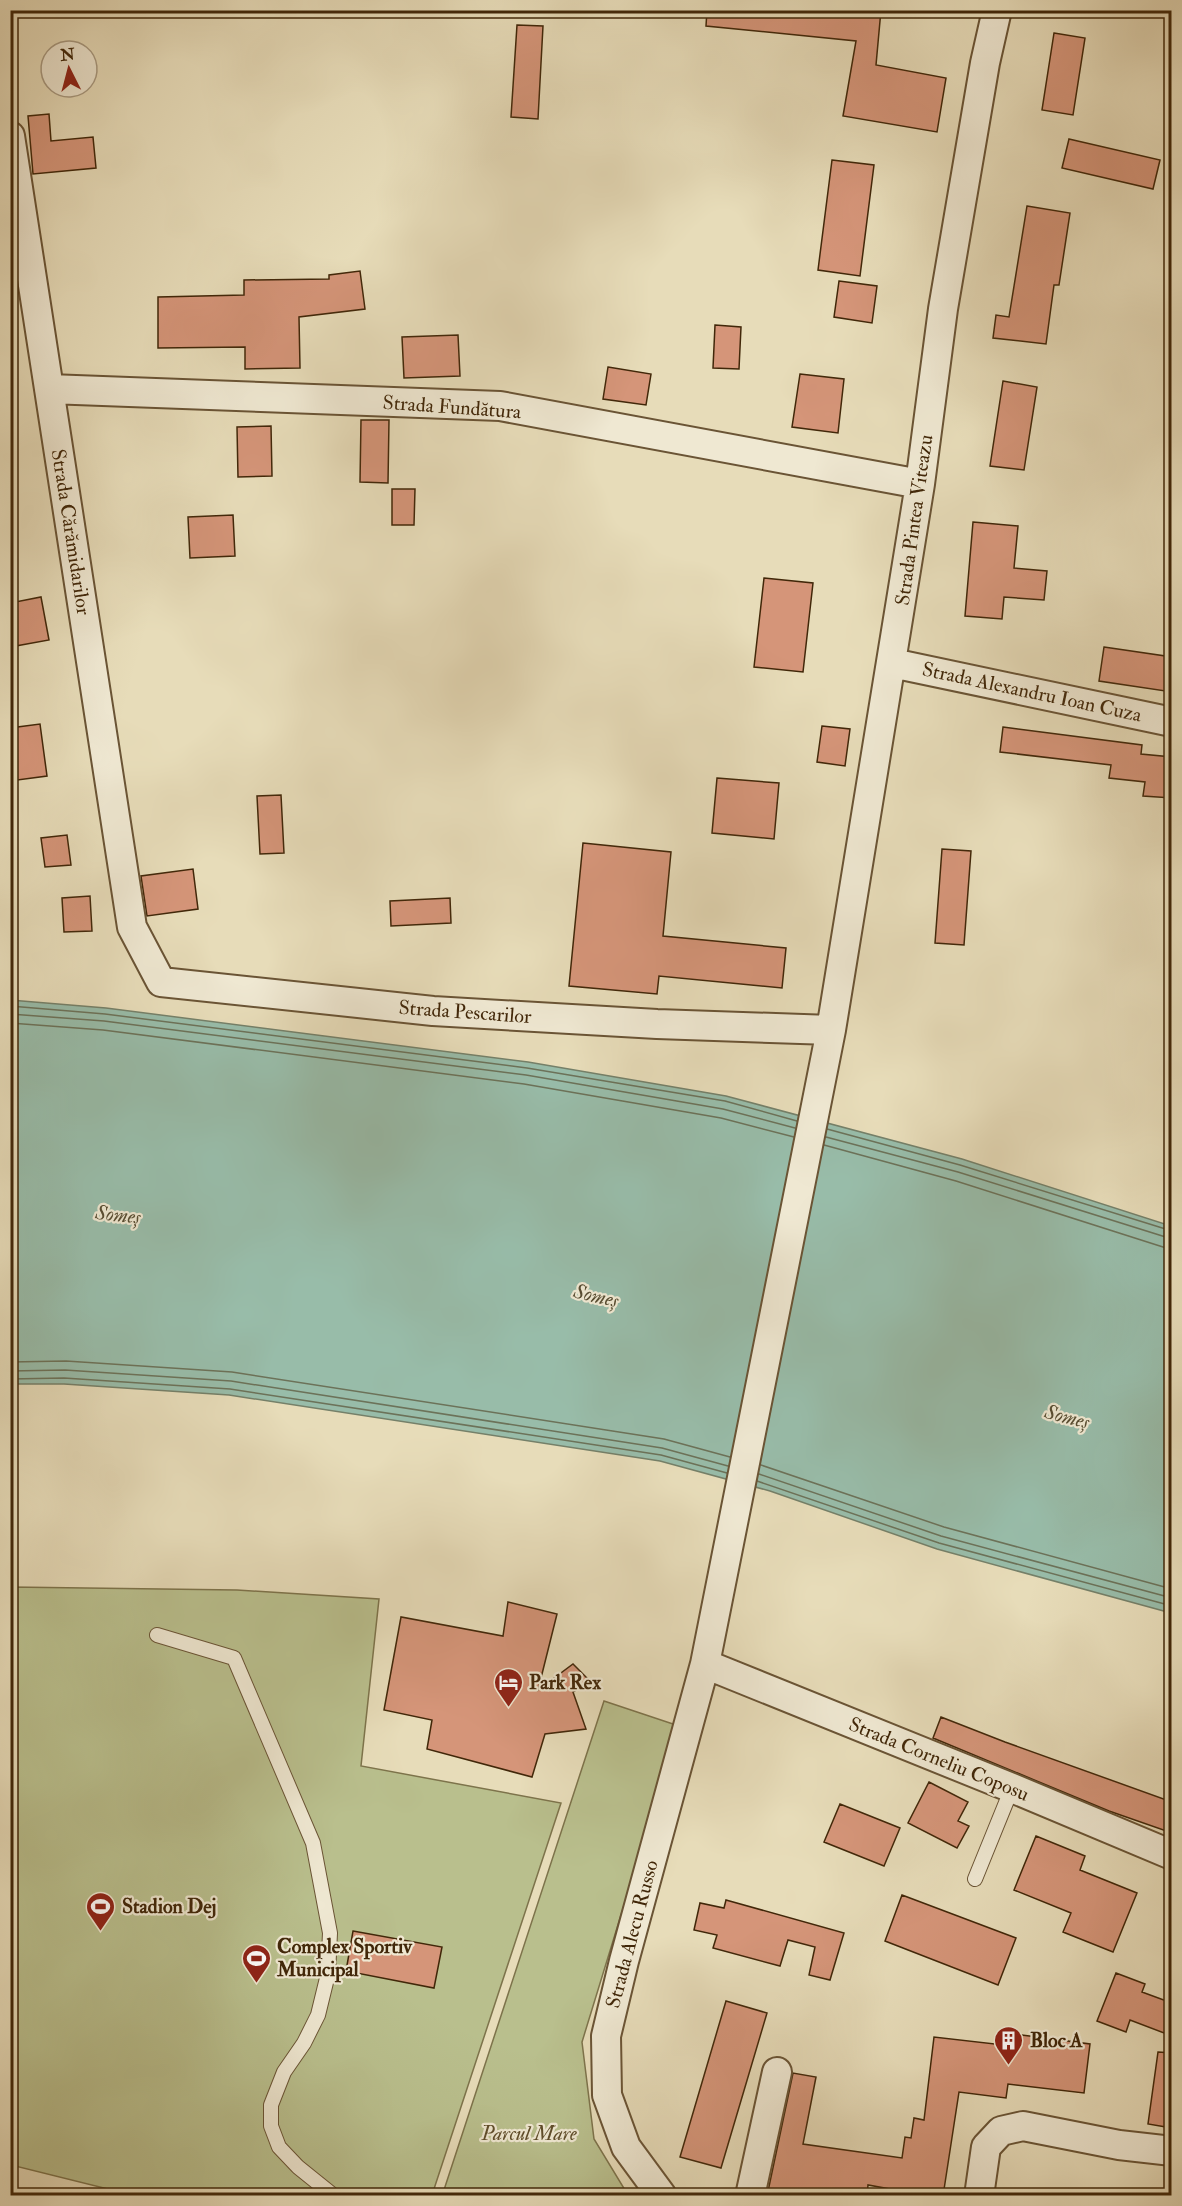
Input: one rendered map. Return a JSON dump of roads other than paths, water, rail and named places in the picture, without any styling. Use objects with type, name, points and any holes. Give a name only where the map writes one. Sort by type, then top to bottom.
[{"type":"street","name":"Strada Pintea Viteazu","points":[[722,1580],[831,1030],[920,484],[943,309],[985,63],[997,10]]},
{"type":"street","name":"Strada Cărămidarilor","points":[[10,136],[132,927]]},
{"type":"street","name":"Strada Fundătura","points":[[49,389],[500,406],[920,484]]},
{"type":"street","name":"Strada Alexandru Ioan Cuza","points":[[892,663],[1172,722]]},
{"type":"street","name":"Strada Pescarilor","points":[[132,927],[161,982],[434,1011],[657,1024],[831,1030]]},
{"type":"street","name":"Strada Alecu Russo","points":[[662,2196],[626,2147],[607,2095],[606,2036],[624,1961],[705,1664],[722,1580]]},
{"type":"street","name":"Strada Corneliu Coposu","points":[[705,1664],[1172,1855]]},
{"type":"street","points":[[750,2196],[777,2072]]},
{"type":"street","points":[[979,2196],[986,2147],[1001,2131],[1023,2126],[1119,2145],[1172,2151]]},
{"type":"lane","points":[[157,1635],[234,1658],[313,1843],[330,1933],[328,1974],[318,2015],[304,2043],[284,2072],[270,2105],[271,2126],[279,2147],[298,2167],[334,2196]]},
{"type":"lane","points":[[975,1879],[1012,1788]]},
{"type":"water","name":"Someș","points":[[10,1000],[106,1008],[528,1062],[726,1096],[962,1159],[1171,1226],[1171,1613],[937,1549],[770,1491],[660,1461],[229,1395],[64,1384],[11,1384]]},
{"type":"place","name":"Park Rex","points":[[508,1708]]},
{"type":"place","name":"Stadion Dej","points":[[101,1932]]},
{"type":"place","name":"Complex Sportiv Municipal","points":[[256,1984]]},
{"type":"place","name":"Bloc A","points":[[1009,2066]]},
{"type":"park label","name":"Parcul Mare","points":[[529,2133]]}]
